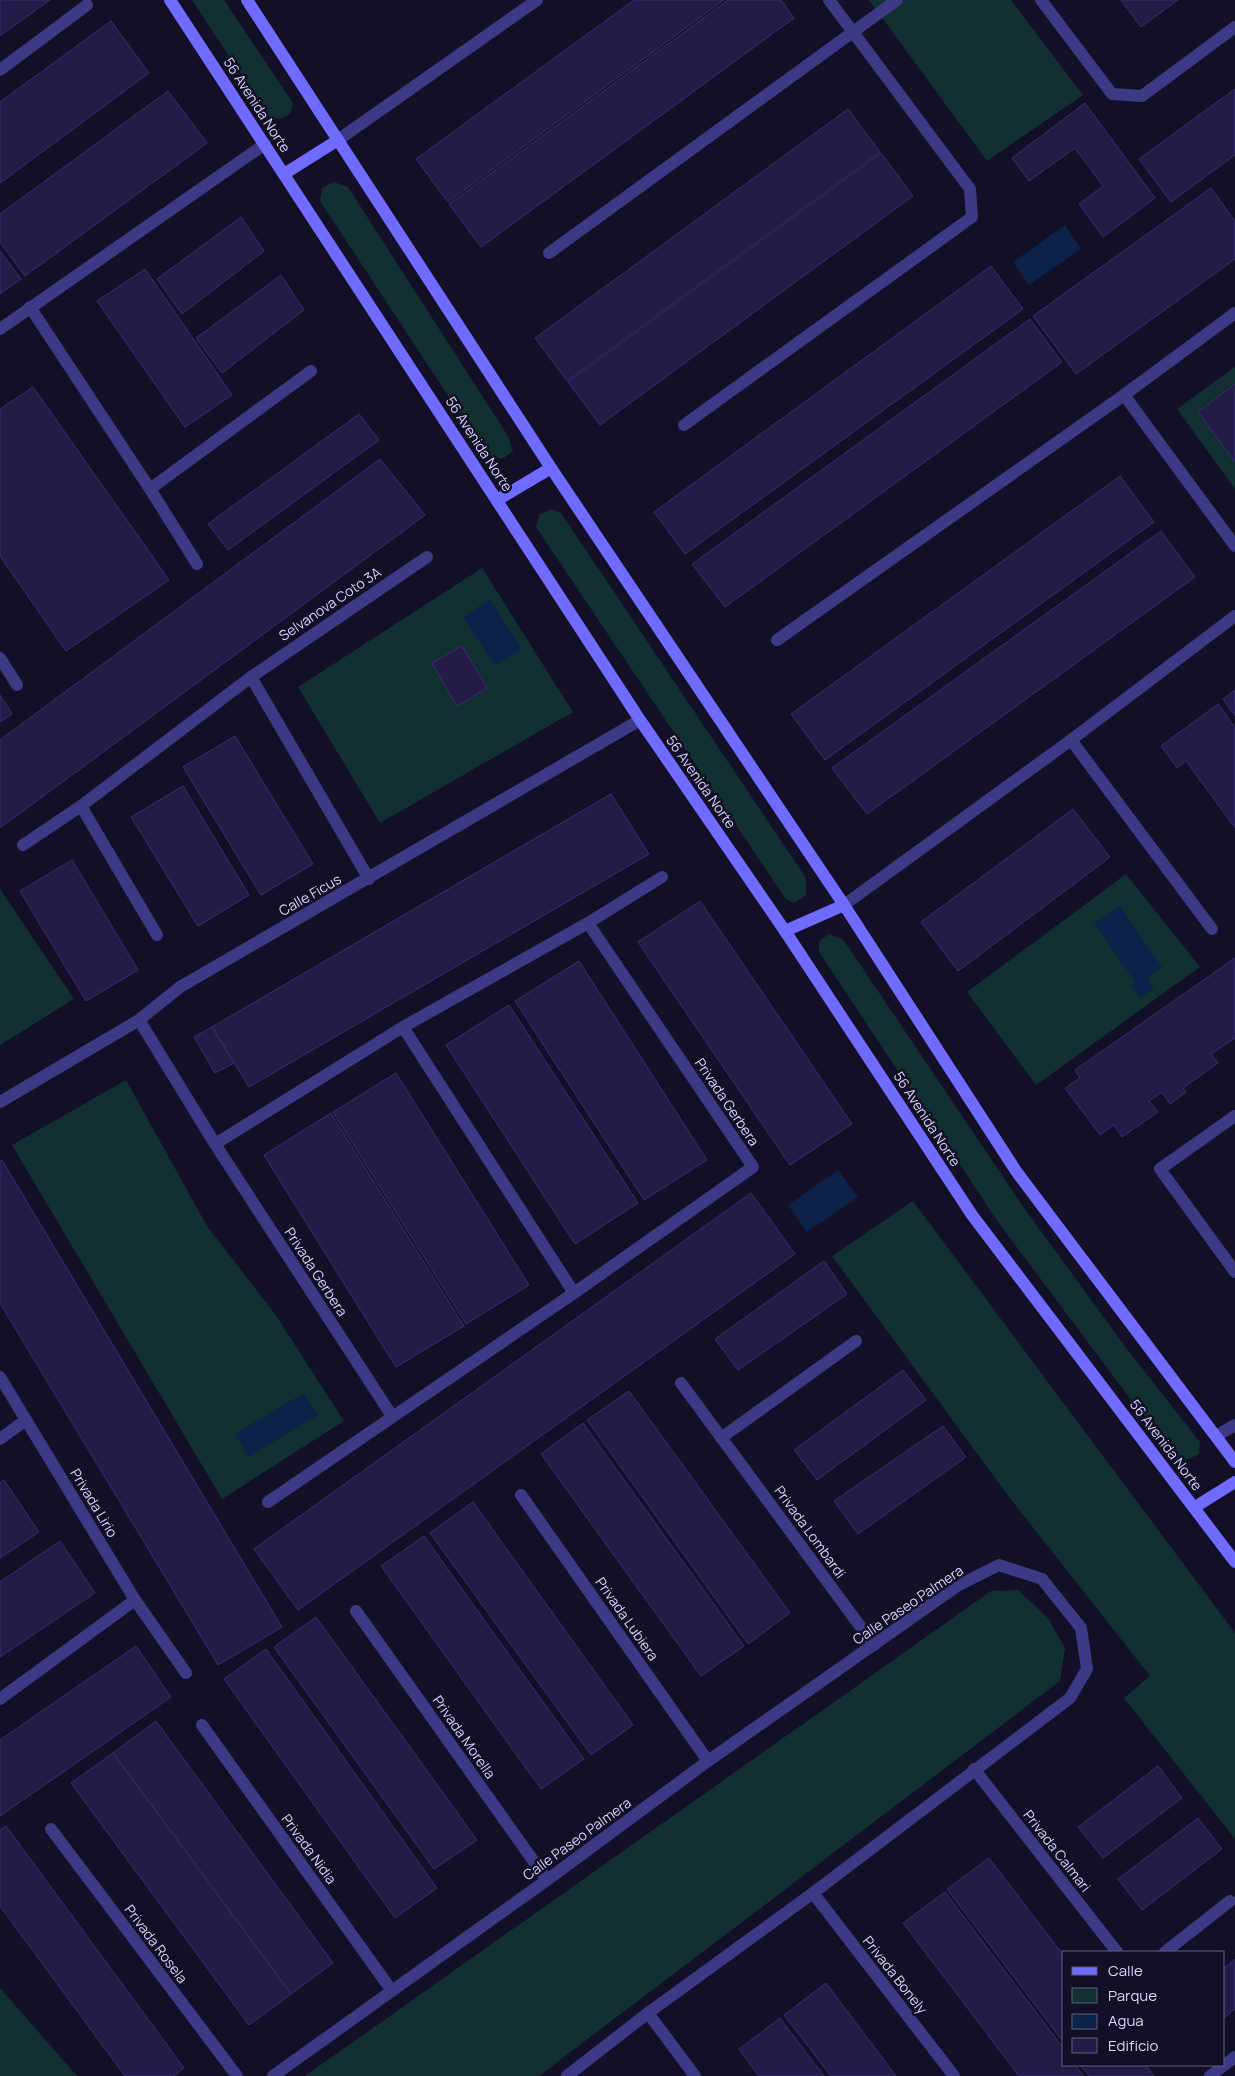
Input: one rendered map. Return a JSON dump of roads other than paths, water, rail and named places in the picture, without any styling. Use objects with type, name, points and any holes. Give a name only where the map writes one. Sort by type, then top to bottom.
[{"type":"main road","name":"56 Avenida Norte","points":[[170,0],[640,720],[785,931],[972,1215],[1235,1562]]},
{"type":"main road","points":[[247,0],[551,468],[844,905],[1016,1171],[1235,1462]]},
{"type":"main road","points":[[284,174],[338,140]]},
{"type":"main road","points":[[497,500],[551,468]]},
{"type":"main road","points":[[785,931],[844,905]]},
{"type":"main road","points":[[1194,1507],[1235,1482]]},
{"type":"street","points":[[338,140],[537,0]]},
{"type":"street","points":[[684,425],[972,217],[970,189],[830,0]]},
{"type":"street","points":[[549,253],[897,0]]},
{"type":"street","points":[[1041,0],[1112,94],[1142,96],[1235,27]]},
{"type":"street","points":[[0,70],[87,5]]},
{"type":"street","points":[[0,328],[264,144]]},
{"type":"street","points":[[30,307],[197,564]]},
{"type":"street","points":[[777,640],[1124,395],[1235,313]]},
{"type":"street","points":[[150,489],[311,371]]},
{"type":"street","points":[[1124,395],[1235,546]]},
{"type":"street","name":"Selvanova Coto 3A","points":[[23,845],[81,806],[251,677],[427,557]]},
{"type":"street","points":[[844,905],[1071,740],[1235,616]]},
{"type":"street","points":[[0,658],[17,685]]},
{"type":"street","points":[[251,677],[369,879]]},
{"type":"street","name":"Calle Ficus","points":[[0,1102],[139,1020],[180,987],[640,720]]},
{"type":"street","points":[[1071,740],[1212,928]]},
{"type":"street","points":[[81,806],[157,936]]},
{"type":"street","points":[[215,1144],[403,1027],[588,923],[662,877]]},
{"type":"street","name":"Privada Gerbera","points":[[268,1502],[574,1293],[753,1167],[588,923]]},
{"type":"street","name":"Privada Gerbera","points":[[139,1020],[215,1144],[392,1416]]},
{"type":"street","points":[[403,1027],[574,1293]]},
{"type":"street","points":[[1235,1116],[1160,1170],[1235,1272]]},
{"type":"street","points":[[722,1438],[856,1341]]},
{"type":"street","name":"Privada Lirio","points":[[0,1377],[136,1600],[186,1673]]},
{"type":"street","name":"Privada Lombardi","points":[[681,1383],[874,1645]]},
{"type":"street","points":[[0,1439],[26,1420]]},
{"type":"street","points":[[1216,1436],[1235,1424]]},
{"type":"street","name":"Privada Lubiera","points":[[520,1494],[708,1761]]},
{"type":"street","name":"Calle Paseo Palmera","points":[[273,2076],[547,1880],[708,1761],[957,1586],[999,1565],[1042,1580],[1081,1628],[1087,1669],[1070,1698],[812,1893],[648,2013],[567,2076]]},
{"type":"street","points":[[0,1699],[136,1600]]},
{"type":"street","name":"Privada Morella","points":[[356,1610],[547,1880]]},
{"type":"street","name":"Privada Nidia","points":[[202,1725],[392,1991]]},
{"type":"street","name":"Privada Calmari","points":[[974,1769],[1116,1951]]},
{"type":"street","name":"Privada Rosela","points":[[51,1829],[237,2076]]},
{"type":"street","name":"Privada Bonely","points":[[812,1893],[954,2076]]},
{"type":"street","points":[[1165,1951],[1230,1901]]},
{"type":"street","points":[[648,2013],[695,2076]]},
{"type":"street","points":[[1225,2065],[1235,2057]]},
{"type":"street","points":[[1210,2076],[1223,2066]]},
{"type":"water","points":[[1065,225],[1081,249],[1029,285],[1013,262]]},
{"type":"water","points":[[490,599],[522,649],[495,666],[463,617]]},
{"type":"water","points":[[1120,906],[1162,967],[1147,978],[1154,989],[1140,998],[1131,985],[1135,982],[1094,923]]},
{"type":"water","points":[[838,1170],[858,1197],[807,1232],[788,1205]]},
{"type":"water","points":[[304,1393],[318,1415],[248,1457],[235,1434]]}]
